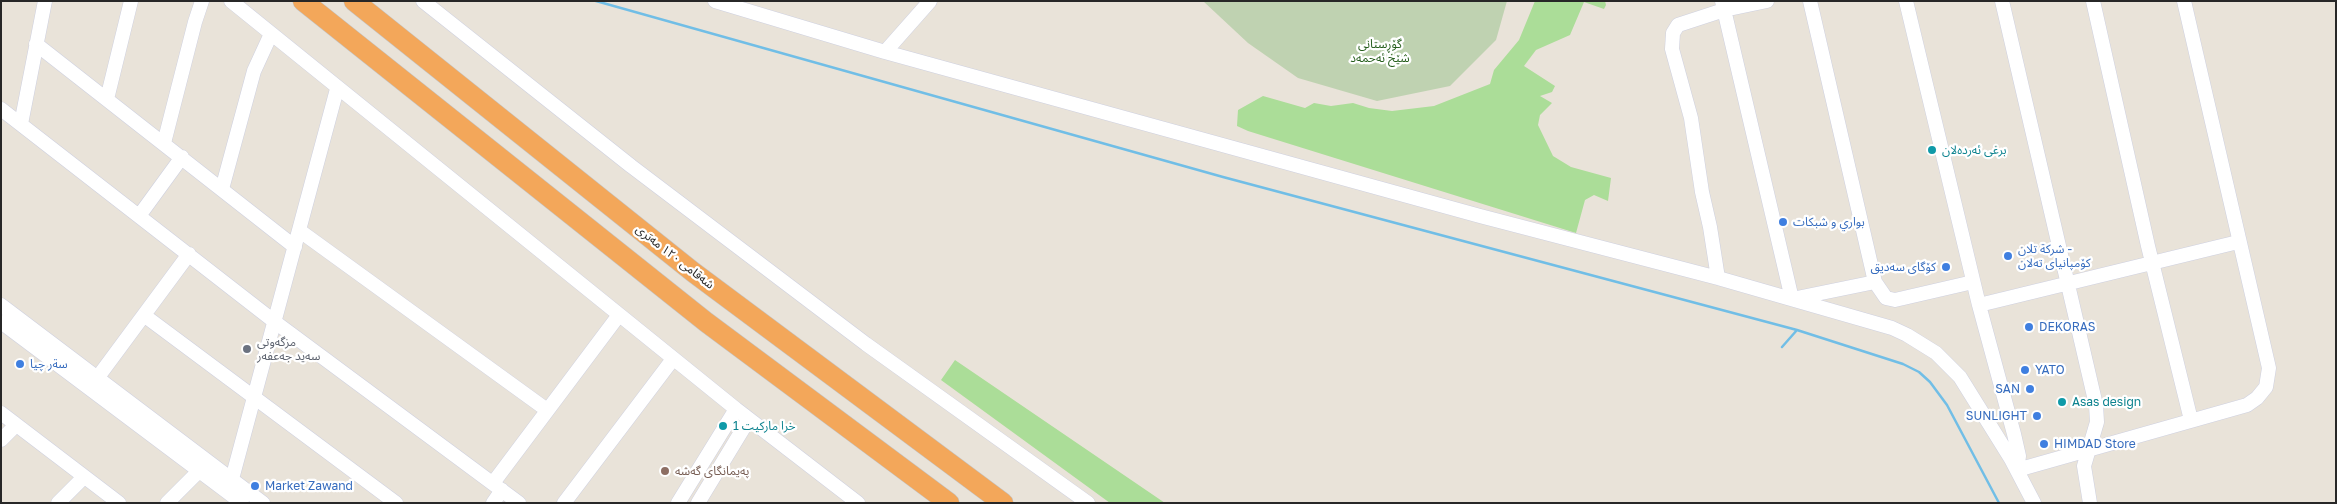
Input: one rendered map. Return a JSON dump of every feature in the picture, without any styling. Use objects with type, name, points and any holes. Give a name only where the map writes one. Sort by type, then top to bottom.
[{"type":"highway","points":[[303,1],[706,322],[949,503]]},
{"type":"highway","name":"شەقامی ١٢٠ مەتری","points":[[354,1],[693,272],[1003,503]]},
{"type":"street","points":[[21,124],[44,1]]},
{"type":"street","points":[[107,99],[131,1]]},
{"type":"street","points":[[164,143],[202,1]]},
{"type":"street","points":[[231,1],[337,89],[736,409],[858,503]]},
{"type":"street","points":[[423,1],[631,166],[866,344],[1088,503]]},
{"type":"street","points":[[715,1],[885,52],[1462,211],[1718,278],[1892,328],[1915,339],[1936,353],[1960,377],[2017,470],[2034,503]]},
{"type":"street","points":[[885,52],[930,1]]},
{"type":"street","points":[[1718,278],[1691,118],[1672,49],[1673,32],[1678,25],[1723,6],[1767,1]]},
{"type":"street","points":[[1810,1],[1875,282],[1886,298],[1895,300],[1973,282]]},
{"type":"street","points":[[1906,1],[1973,282],[2014,434],[2019,456],[2017,470]]},
{"type":"street","points":[[2002,1],[2096,405],[2097,422],[2091,448],[2084,466],[2090,503]]},
{"type":"street","points":[[2093,1],[2152,263],[2191,420]]},
{"type":"street","points":[[2017,470],[2246,405],[2257,398],[2266,387],[2269,368],[2238,242],[2184,1]]},
{"type":"street","points":[[1723,6],[1792,299]]},
{"type":"street","points":[[222,189],[254,72],[271,34]]},
{"type":"street","points":[[36,44],[295,247]]},
{"type":"street","points":[[232,479],[337,89]]},
{"type":"street","points":[[1,109],[275,322],[519,503]]},
{"type":"street","points":[[139,216],[182,157]]},
{"type":"street","points":[[300,231],[547,410]]},
{"type":"street","points":[[1979,305],[2238,242]]},
{"type":"street","points":[[98,377],[145,316],[189,254]]},
{"type":"street","points":[[1792,299],[1875,282]]},
{"type":"street","points":[[1,305],[263,503]]},
{"type":"street","points":[[493,503],[498,486],[547,410],[619,314]]},
{"type":"street","points":[[145,316],[396,503]]},
{"type":"street","points":[[1,322],[242,503]]},
{"type":"street","points":[[564,503],[673,358]]},
{"type":"street","points":[[678,503],[736,409]]},
{"type":"street","points":[[1,413],[118,503]]},
{"type":"street","points":[[703,501],[749,419]]},
{"type":"street","points":[[1,440],[16,424]]},
{"type":"street","points":[[167,503],[199,471]]},
{"type":"street","points":[[58,503],[84,477]]},
{"type":"green space","name":"گۆڕستانی شێخ ئەحمەد","points":[[1203,1],[1507,1],[1496,40],[1450,86],[1377,101],[1298,78],[1248,43]]},
{"type":"green space","points":[[1535,1],[1605,1],[1606,5],[1604,9],[1584,2],[1570,35],[1536,50],[1524,66],[1555,86],[1552,92],[1540,96],[1552,103],[1540,115],[1538,125],[1553,156],[1571,167],[1611,178],[1608,201],[1594,195],[1585,200],[1576,233],[1237,126],[1238,110],[1263,96],[1305,108],[1314,103],[1331,106],[1353,103],[1369,108],[1392,111],[1434,106],[1490,84],[1494,70],[1519,40]]},
{"type":"green space","points":[[955,360],[1165,503],[1110,503],[941,380]]},
{"type":"waterway","points":[[596,1],[1223,177],[1797,330],[1903,364],[1919,372],[1930,382],[1947,405],[1999,503]]},
{"type":"waterway","points":[[1782,347],[1797,330]]},
{"type":"place","name":"برغی ئەردەلان","points":[[1932,150]]},
{"type":"place","name":"بواري و شبكات","points":[[1783,222]]},
{"type":"place","name":"شركة تلان - کۆمپانیای تەلان","points":[[2008,256]]},
{"type":"place","name":"کۆگای سەدیق","points":[[1946,267]]},
{"type":"place","name":"DEKORAS","points":[[2029,327]]},
{"type":"place","name":"مزگەوتی سەید جەعفەر","points":[[247,349]]},
{"type":"place","name":"سةر چيا","points":[[20,364]]},
{"type":"place","name":"YATO","points":[[2025,370]]},
{"type":"place","name":"SAN","points":[[2030,389]]},
{"type":"place","name":"Asas design","points":[[2062,402]]},
{"type":"place","name":"SUNLIGHT","points":[[2037,416]]},
{"type":"place","name":"خرا ماركيت 1","points":[[723,426]]},
{"type":"place","name":"HIMDAD Store","points":[[2044,444]]},
{"type":"place","name":"پەیمانگای گەشە","points":[[665,471]]},
{"type":"place","name":"Market Zawand","points":[[255,486]]}]
